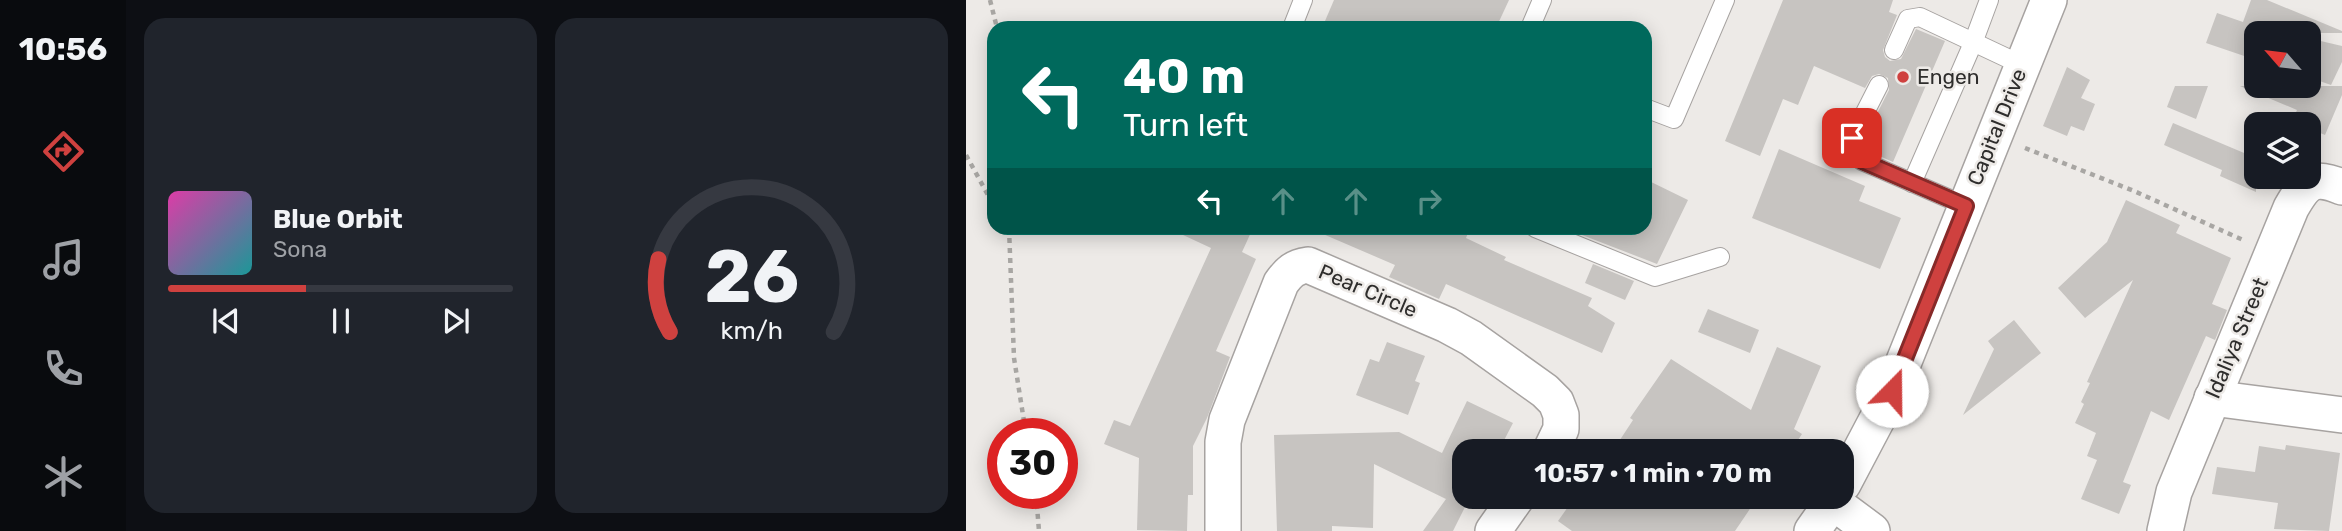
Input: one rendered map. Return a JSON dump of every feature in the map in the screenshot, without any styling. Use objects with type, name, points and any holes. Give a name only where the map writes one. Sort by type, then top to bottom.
[{"type":"street","name":"Capital Drive","points":[[1854,462],[1892,391],[2049,0]]},
{"type":"street","name":"Idaliya Street","points":[[2165,531],[2174,492],[2272,253],[2301,191],[2311,182],[2321,180],[2342,187]]},
{"type":"street","name":"Pear Circle","points":[[1223,531],[1223,442],[1227,420],[1281,284],[1297,266],[1308,265],[1471,338],[1545,391],[1556,402],[1561,415],[1561,429],[1556,439]]},
{"type":"street","points":[[2212,398],[2342,415]]},
{"type":"street","points":[[1493,531],[1509,509]]},
{"type":"street","name":"Capital Drive","points":[[1812,531],[1827,509]]},
{"type":"street","points":[[1851,509],[1872,531]]},
{"type":"lane","points":[[1295,21],[1303,0]]},
{"type":"lane","points":[[1533,21],[1542,0]]},
{"type":"lane","points":[[1652,111],[1674,119],[1725,0]]},
{"type":"lane","points":[[1912,183],[1989,0]]},
{"type":"lane","points":[[1894,50],[1908,19],[1920,17],[2022,65]]},
{"type":"lane","points":[[1879,85],[1852,138],[1854,156],[1966,206]]},
{"type":"lane","points":[[1552,235],[1655,277],[1720,257]]},
{"type":"path","points":[[990,0],[995,21]]},
{"type":"path","points":[[1994,136],[2134,191],[2272,253]]},
{"type":"path","points":[[966,155],[987,193]]},
{"type":"path","points":[[1008,235],[1014,358],[1023,418]]},
{"type":"path","points":[[1037,509],[1039,531]]},
{"type":"building","points":[[1334,0],[1509,0],[1499,21],[1325,21]]},
{"type":"building","points":[[1783,0],[1893,0],[1889,12],[1897,15],[1883,50],[1890,61],[1901,59],[1916,29],[1945,41],[1893,162],[1863,146],[1863,141],[1889,90],[1888,78],[1879,74],[1872,76],[1865,88],[1814,66],[1798,105],[1783,99],[1760,156],[1725,141]]},
{"type":"building","points":[[2251,0],[2267,0],[2318,21],[2244,21],[2244,56],[2206,43],[2217,13],[2243,22]]},
{"type":"building","points":[[2321,22],[2342,31],[2321,33]]},
{"type":"building","points":[[2321,41],[2342,46],[2342,62],[2331,85],[2321,82]]},
{"type":"building","points":[[2067,67],[2090,80],[2081,98],[2095,104],[2084,131],[2071,126],[2067,136],[2043,126]]},
{"type":"building","points":[[2175,86],[2208,86],[2196,119],[2167,107]]},
{"type":"building","points":[[2321,86],[2342,86],[2342,95],[2325,135],[2321,133],[2321,112],[2296,112],[2297,110],[2268,98],[2321,98]]},
{"type":"building","points":[[2173,123],[2244,153],[2244,187],[2220,176],[2222,170],[2164,145]]},
{"type":"building","points":[[1779,149],[1865,186],[1859,201],[1901,218],[1880,269],[1752,218]]},
{"type":"building","points":[[1652,182],[1688,200],[1657,264],[1582,235],[1652,235]]},
{"type":"building","points":[[2126,200],[2180,225],[2176,233],[2231,258],[2212,304],[2227,310],[2215,340],[2206,336],[2169,420],[2151,411],[2123,482],[2131,485],[2119,514],[2081,499],[2097,460],[2087,456],[2096,433],[2075,423],[2084,404],[2081,402],[2090,383],[2087,382],[2133,280],[2085,318],[2058,288],[2107,242]]},
{"type":"building","points":[[1183,235],[1250,235],[1242,252],[1256,259],[1216,351],[1230,357],[1207,418],[1193,446],[1193,495],[1188,495],[1187,531],[1137,530],[1139,458],[1104,444],[1114,420],[1130,426],[1211,248]]},
{"type":"building","points":[[1325,235],[1467,235],[1466,238],[1506,257],[1504,260],[1592,298],[1588,306],[1615,323],[1602,353],[1446,284],[1439,299],[1389,277],[1395,265]]},
{"type":"building","points":[[1593,264],[1634,281],[1625,300],[1585,283]]},
{"type":"building","points":[[1708,309],[1759,330],[1750,353],[1698,332]]},
{"type":"building","points":[[2014,320],[2041,353],[1963,415],[1994,349],[1988,341]]},
{"type":"building","points":[[1387,342],[1425,356],[1415,381],[1420,383],[1408,415],[1356,395],[1370,359],[1379,362]]},
{"type":"building","points":[[1777,347],[1821,366],[1794,429],[1802,434],[1799,439],[1621,439],[1633,420],[1630,418],[1671,359],[1751,410]]},
{"type":"building","points":[[1467,401],[1513,423],[1505,439],[1452,439],[1452,509],[1464,509],[1453,531],[1423,531],[1446,499],[1374,464],[1373,528],[1332,526],[1332,531],[1277,531],[1274,435],[1399,432],[1442,453]]},
{"type":"building","points":[[2286,445],[2340,453],[2329,531],[2274,529],[2278,503],[2212,494],[2217,467],[2255,472],[2259,446],[2285,450]]},
{"type":"building","points":[[1566,509],[1750,509],[1735,531],[1572,531],[1558,521]]},
{"type":"place","name":"Engen","points":[[1903,77]]},
{"type":"route","points":[[1852,138],[1854,156],[1862,161],[1966,206],[1892,391]]}]
